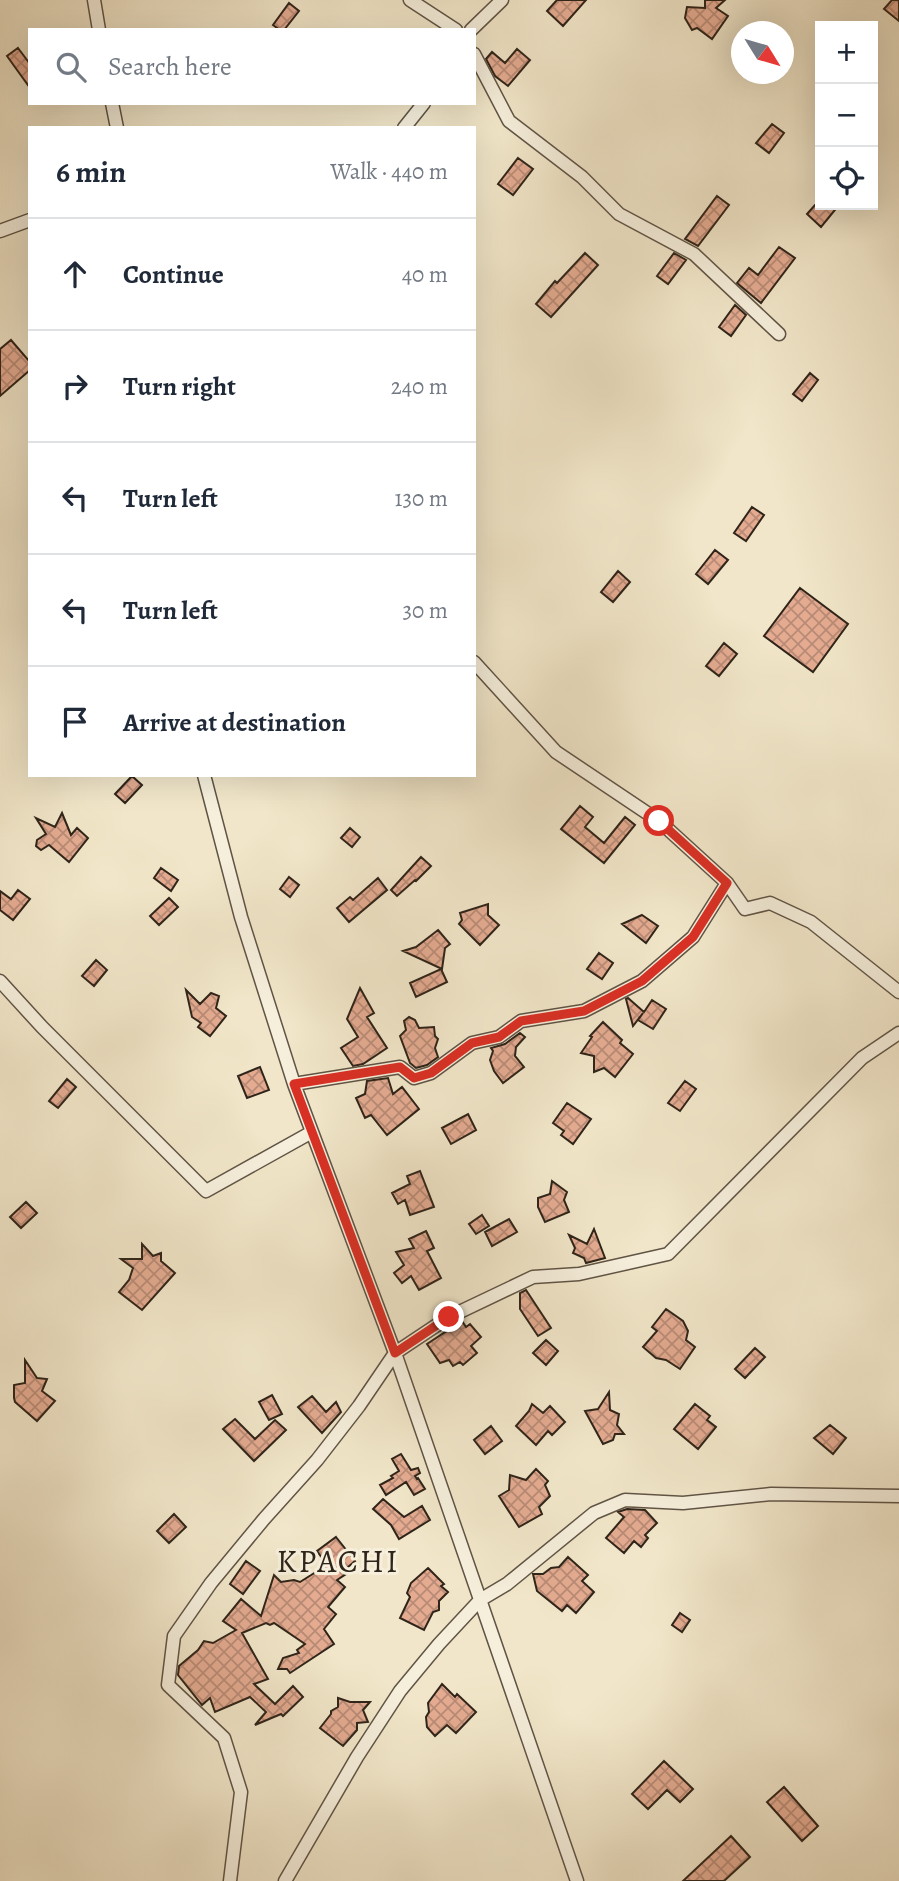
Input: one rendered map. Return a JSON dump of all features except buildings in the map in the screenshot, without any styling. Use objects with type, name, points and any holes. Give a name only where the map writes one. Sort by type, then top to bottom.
[{"type":"street","points":[[94,0],[99,28]]},
{"type":"street","points":[[410,0],[453,28]]},
{"type":"street","points":[[473,28],[502,0]]},
{"type":"street","points":[[476,58],[509,121],[582,177],[619,214],[694,254],[779,334]]},
{"type":"street","points":[[112,105],[117,126]]},
{"type":"street","points":[[406,126],[422,105]]},
{"type":"street","points":[[0,231],[28,221]]},
{"type":"street","points":[[476,664],[556,752],[659,821],[727,883],[745,909],[770,903],[811,922],[899,992]]},
{"type":"street","points":[[205,777],[241,917],[294,1084],[395,1353],[577,1881]]},
{"type":"street","points":[[294,1084],[400,1067],[414,1078],[431,1073],[472,1043],[499,1037],[521,1021],[584,1011],[642,981],[693,937],[727,883]]},
{"type":"street","points":[[0,981],[42,1027],[206,1191],[312,1132]]},
{"type":"street","points":[[230,1881],[241,1792],[224,1738],[168,1685],[174,1636],[211,1583],[317,1460],[359,1406],[395,1353],[449,1317],[533,1277],[579,1274],[668,1254],[862,1058],[899,1032]]},
{"type":"street","points":[[285,1881],[357,1757],[400,1691],[480,1600],[507,1584],[594,1513],[625,1500],[683,1503],[771,1494],[899,1496]]},
{"type":"district","name":"KPACHI","points":[[338,1561]]},
{"type":"route","points":[[449,1317],[395,1353],[294,1084],[400,1067],[414,1078],[431,1073],[472,1043],[499,1037],[521,1021],[584,1011],[642,981],[693,937],[727,883],[659,821]]}]
